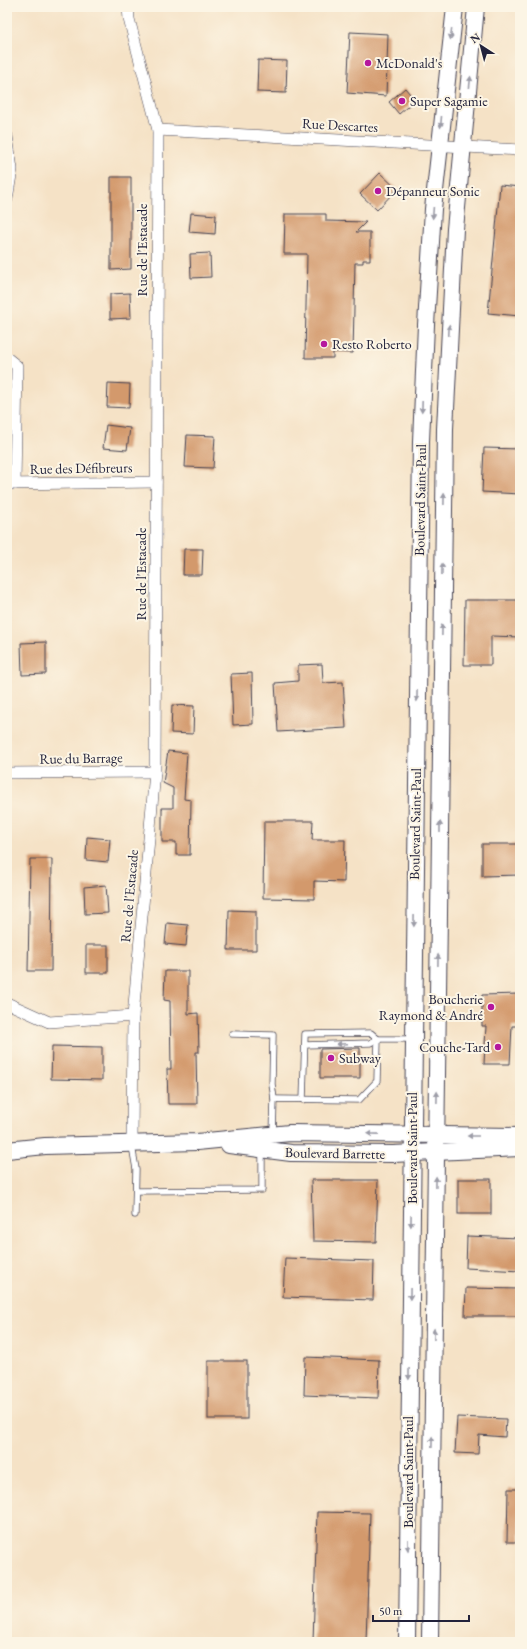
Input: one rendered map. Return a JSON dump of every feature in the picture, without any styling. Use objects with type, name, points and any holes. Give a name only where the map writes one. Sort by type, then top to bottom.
[{"type":"main road","name":"Boulevard Saint-Paul","points":[[407,1642],[413,1039],[422,434],[426,318],[439,146],[455,7]]},
{"type":"main road","name":"Boulevard Saint-Paul","points":[[430,1642],[445,429],[452,282],[476,7]]},
{"type":"main road","name":"Boulevard Barrette","points":[[7,1150],[45,1146],[197,1142],[290,1133],[520,1136]]},
{"type":"main road","name":"Boulevard Barrette","points":[[197,1142],[291,1153],[412,1154],[520,1148]]},
{"type":"street","name":"Rue de l'Estacade","points":[[128,7],[129,19],[158,130],[155,772],[133,1016],[132,1143]]},
{"type":"street","name":"Rue Descartes","points":[[158,130],[520,150]]},
{"type":"street","points":[[7,136],[12,169],[7,199]]},
{"type":"street","points":[[7,358],[17,366],[11,484]]},
{"type":"street","name":"Rue des Défibreurs","points":[[11,484],[156,482]]},
{"type":"street","name":"Rue du Barrage","points":[[7,773],[155,772]]},
{"type":"street","points":[[7,1003],[49,1022],[133,1016]]},
{"type":"lane","points":[[274,1099],[303,1100],[359,1100],[377,1081],[378,1040],[371,1033],[305,1034],[303,1100]]},
{"type":"lane","points":[[136,1191],[262,1190],[262,1149],[273,1134],[273,1035],[232,1034]]},
{"type":"lane","points":[[305,1045],[370,1043],[378,1040],[413,1039]]},
{"type":"lane","points":[[132,1143],[136,1169],[136,1215]]},
{"type":"building","name":"McDonald's","points":[[350,32],[388,34],[386,96],[347,93]]},
{"type":"building","points":[[258,60],[287,61],[286,93],[257,92]]},
{"type":"building","name":"Super Sagamie","points":[[405,88],[415,100],[399,114],[389,102]]},
{"type":"building","name":"Dépanneur Sonic","points":[[380,173],[397,189],[377,210],[360,194]]},
{"type":"building","points":[[111,177],[131,177],[131,269],[111,270]]},
{"type":"building","points":[[500,185],[520,187],[520,316],[488,313]]},
{"type":"building","points":[[191,213],[216,215],[215,234],[189,232]]},
{"type":"building","points":[[285,214],[326,214],[326,221],[366,222],[356,232],[370,232],[370,260],[363,260],[363,263],[355,263],[353,353],[333,352],[333,358],[305,358],[307,254],[284,254]]},
{"type":"building","points":[[210,253],[211,277],[191,278],[190,254]]},
{"type":"building","points":[[130,293],[131,318],[110,319],[110,294]]},
{"type":"building","points":[[108,383],[130,384],[129,408],[107,407]]},
{"type":"building","points":[[106,425],[130,428],[127,450],[103,448]]},
{"type":"building","points":[[187,435],[215,436],[213,468],[185,467]]},
{"type":"building","points":[[484,448],[520,449],[520,494],[482,492]]},
{"type":"building","points":[[184,549],[203,549],[202,575],[183,575]]},
{"type":"building","points":[[465,600],[520,600],[520,637],[491,636],[491,665],[464,665]]},
{"type":"building","points":[[46,642],[46,674],[22,675],[21,643]]},
{"type":"building","points":[[322,664],[323,683],[343,682],[346,728],[278,732],[275,683],[298,681],[298,665]]},
{"type":"building","points":[[252,673],[253,724],[233,725],[231,674]]},
{"type":"building","points":[[172,705],[194,706],[193,734],[171,733]]},
{"type":"building","points":[[168,751],[187,753],[184,799],[191,800],[190,855],[176,855],[176,842],[162,842],[162,808],[173,808],[173,788],[163,783]]},
{"type":"building","points":[[264,821],[313,821],[312,840],[345,840],[344,882],[314,881],[314,899],[263,898]]},
{"type":"building","points":[[87,837],[110,839],[108,862],[86,860]]},
{"type":"building","points":[[482,844],[520,844],[520,875],[482,876]]},
{"type":"building","points":[[30,859],[52,859],[51,971],[28,971]]},
{"type":"building","points":[[106,885],[108,913],[85,914],[84,887]]},
{"type":"building","points":[[229,910],[256,911],[256,950],[228,950]]},
{"type":"building","points":[[167,923],[188,925],[186,946],[165,944]]},
{"type":"building","points":[[86,945],[108,945],[108,973],[86,973]]},
{"type":"building","points":[[165,971],[188,971],[188,1014],[198,1013],[199,1052],[196,1052],[197,1104],[168,1104],[167,1069],[171,1069],[170,1001],[164,1000]]},
{"type":"building","points":[[520,994],[520,1026],[512,1026],[510,1064],[484,1064],[486,1026],[482,1026],[482,995]]},
{"type":"building","points":[[52,1046],[102,1047],[102,1080],[51,1079]]},
{"type":"building","points":[[360,1048],[360,1078],[320,1078],[320,1049]]},
{"type":"building","points":[[458,1179],[491,1179],[491,1214],[458,1214]]},
{"type":"building","points":[[311,1180],[378,1180],[376,1242],[313,1241]]},
{"type":"building","points":[[467,1236],[520,1238],[520,1271],[466,1268]]},
{"type":"building","points":[[285,1258],[374,1261],[373,1300],[283,1297]]},
{"type":"building","points":[[466,1288],[520,1289],[520,1316],[465,1316]]},
{"type":"building","points":[[305,1357],[379,1360],[378,1398],[304,1395]]},
{"type":"building","points":[[208,1361],[247,1361],[247,1419],[208,1419]]},
{"type":"building","points":[[457,1417],[506,1419],[505,1437],[479,1435],[478,1454],[455,1453]]},
{"type":"building","points":[[508,1489],[520,1489],[520,1542],[507,1542]]},
{"type":"building","points":[[317,1512],[370,1513],[366,1642],[313,1642]]},
{"type":"place","name":"McDonald's","points":[[368,63]]},
{"type":"place","name":"Super Sagamie","points":[[402,101]]},
{"type":"place","name":"Dépanneur Sonic","points":[[378,191]]},
{"type":"place","name":"Resto Roberto","points":[[324,344]]},
{"type":"place","name":"Boucherie Raymond & André","points":[[491,1007]]},
{"type":"place","name":"Couche-Tard","points":[[498,1047]]},
{"type":"place","name":"Subway","points":[[331,1058]]}]
